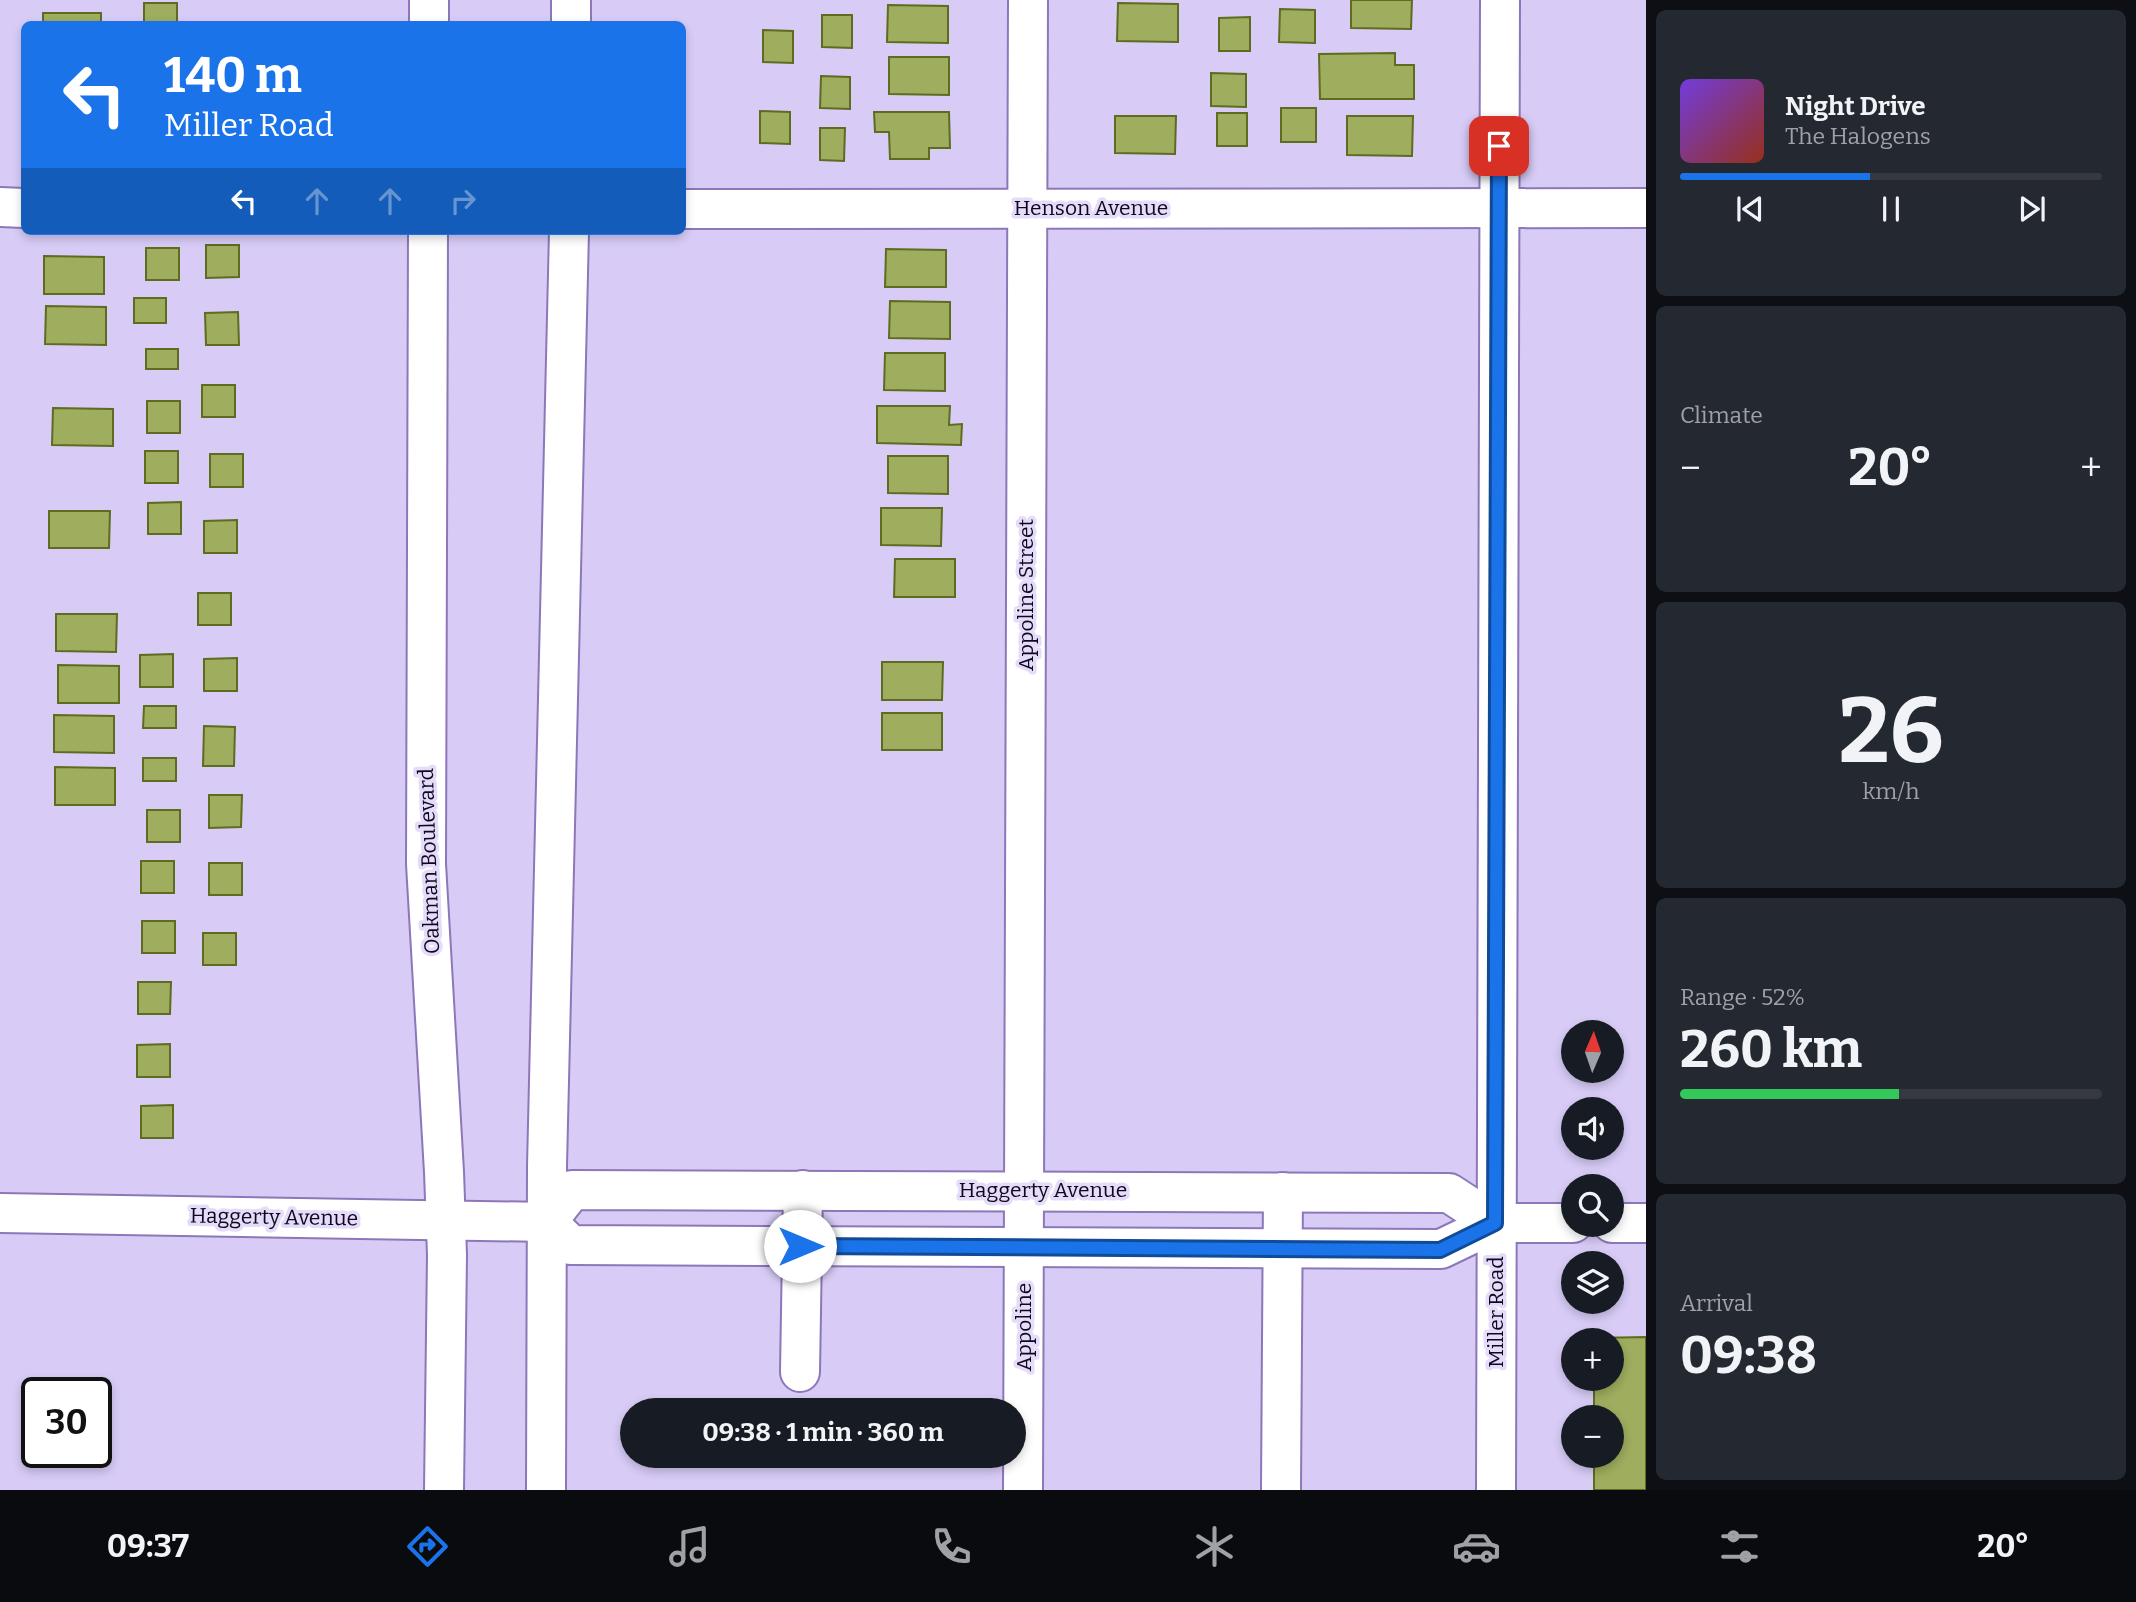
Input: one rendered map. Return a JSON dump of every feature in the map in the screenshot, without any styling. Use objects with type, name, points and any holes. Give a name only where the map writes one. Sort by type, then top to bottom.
[{"type":"street","points":[[429,0],[429,21]]},
{"type":"street","points":[[570,21],[571,0]]},
{"type":"street","name":"Appoline Street","points":[[1024,1248],[1028,0]]},
{"type":"street","name":"Miller Road","points":[[1496,1490],[1500,0]]},
{"type":"street","points":[[0,207],[21,208]]},
{"type":"street","name":"Henson Avenue","points":[[686,209],[1646,208]]},
{"type":"street","name":"Oakman Boulevard","points":[[428,235],[426,864],[445,1220],[444,1490]]},
{"type":"street","points":[[546,1490],[547,1222],[569,235]]},
{"type":"street","name":"Haggerty Avenue","points":[[0,1213],[547,1222],[572,1190],[1024,1190],[1449,1193],[1495,1223]]},
{"type":"street","points":[[800,1372],[803,1190]]},
{"type":"street","points":[[1281,1490],[1283,1192]]},
{"type":"street","points":[[547,1222],[571,1245],[1440,1250],[1495,1223],[1561,1223]]},
{"type":"street","points":[[1624,1223],[1646,1223]]},
{"type":"street","name":"Appoline","points":[[1024,1248],[1024,1490]]},
{"type":"building","points":[[1351,0],[1412,0],[1411,29],[1351,28]]},
{"type":"building","points":[[144,3],[177,3],[177,21],[144,21]]},
{"type":"building","points":[[1118,3],[1178,4],[1178,42],[1117,41]]},
{"type":"building","points":[[888,5],[948,6],[948,43],[887,42]]},
{"type":"building","points":[[1280,9],[1315,10],[1315,43],[1279,42]]},
{"type":"building","points":[[43,13],[101,13],[101,21],[43,21]]},
{"type":"building","points":[[822,15],[852,15],[852,48],[822,47]]},
{"type":"building","points":[[1250,17],[1250,51],[1219,51],[1219,18]]},
{"type":"building","points":[[763,30],[793,31],[793,63],[763,62]]},
{"type":"building","points":[[1395,53],[1395,65],[1414,65],[1414,99],[1320,99],[1319,54]]},
{"type":"building","points":[[889,57],[949,57],[949,95],[889,94]]},
{"type":"building","points":[[1211,73],[1246,74],[1246,107],[1211,106]]},
{"type":"building","points":[[821,76],[850,77],[850,109],[820,108]]},
{"type":"building","points":[[1281,108],[1316,108],[1316,142],[1281,142]]},
{"type":"building","points":[[760,111],[790,112],[790,144],[760,143]]},
{"type":"building","points":[[874,112],[949,112],[950,148],[929,148],[929,159],[890,159],[889,132],[875,132]]},
{"type":"building","points":[[1217,113],[1247,113],[1247,146],[1217,146]]},
{"type":"building","points":[[1115,116],[1176,116],[1175,154],[1115,153]]},
{"type":"building","points":[[1347,116],[1413,116],[1412,156],[1347,155]]},
{"type":"building","points":[[820,128],[845,128],[844,161],[820,160]]},
{"type":"building","points":[[206,245],[239,245],[239,277],[206,278]]},
{"type":"building","points":[[146,248],[179,248],[179,280],[146,280]]},
{"type":"building","points":[[886,249],[946,250],[946,287],[885,287]]},
{"type":"building","points":[[44,256],[104,257],[104,294],[44,294]]},
{"type":"building","points":[[134,298],[166,298],[166,323],[134,323]]},
{"type":"building","points":[[890,301],[950,302],[950,339],[889,338]]},
{"type":"building","points":[[46,306],[106,307],[106,345],[45,344]]},
{"type":"building","points":[[238,312],[239,345],[206,345],[205,313]]},
{"type":"building","points":[[146,349],[178,349],[178,369],[146,369]]},
{"type":"building","points":[[885,353],[945,353],[945,391],[884,390]]},
{"type":"building","points":[[202,385],[235,385],[235,417],[202,417]]},
{"type":"building","points":[[147,401],[180,401],[180,433],[147,433]]},
{"type":"building","points":[[877,406],[950,406],[949,425],[962,424],[961,445],[877,443]]},
{"type":"building","points":[[53,408],[113,409],[113,446],[52,445]]},
{"type":"building","points":[[145,451],[178,451],[178,483],[145,483]]},
{"type":"building","points":[[210,454],[243,454],[243,487],[210,487]]},
{"type":"building","points":[[888,456],[948,456],[948,494],[888,493]]},
{"type":"building","points":[[181,502],[181,534],[148,534],[148,503]]},
{"type":"building","points":[[881,508],[942,508],[941,546],[881,545]]},
{"type":"building","points":[[49,511],[110,511],[109,548],[49,548]]},
{"type":"building","points":[[237,520],[237,553],[204,553],[204,521]]},
{"type":"building","points":[[895,559],[955,559],[955,597],[894,597]]},
{"type":"building","points":[[198,593],[231,593],[231,625],[198,625]]},
{"type":"building","points":[[56,614],[117,614],[116,652],[56,651]]},
{"type":"building","points":[[173,654],[173,687],[140,687],[140,655]]},
{"type":"building","points":[[237,658],[237,691],[204,691],[204,659]]},
{"type":"building","points":[[882,662],[943,662],[942,700],[882,700]]},
{"type":"building","points":[[58,665],[119,666],[119,703],[58,703]]},
{"type":"building","points":[[144,706],[176,706],[176,728],[143,728]]},
{"type":"building","points":[[882,713],[942,713],[942,750],[882,750]]},
{"type":"building","points":[[54,715],[114,716],[114,753],[54,752]]},
{"type":"building","points":[[204,726],[235,727],[234,766],[203,766]]},
{"type":"building","points":[[143,758],[176,758],[176,781],[143,781]]},
{"type":"building","points":[[55,767],[115,768],[115,805],[55,805]]},
{"type":"building","points":[[209,795],[242,795],[241,827],[209,828]]},
{"type":"building","points":[[147,810],[180,810],[180,842],[147,842]]},
{"type":"building","points":[[141,861],[174,861],[174,893],[141,893]]},
{"type":"building","points":[[209,863],[242,863],[242,895],[209,895]]},
{"type":"building","points":[[142,921],[175,921],[175,953],[142,953]]},
{"type":"building","points":[[203,933],[236,933],[236,965],[203,965]]},
{"type":"building","points":[[138,982],[171,982],[170,1014],[138,1014]]},
{"type":"building","points":[[170,1044],[170,1077],[137,1077],[137,1045]]},
{"type":"building","points":[[173,1105],[173,1138],[141,1138],[141,1106]]},
{"type":"building","points":[[1624,1337],[1646,1337],[1646,1490],[1594,1490],[1594,1468],[1624,1468],[1624,1405],[1594,1405],[1594,1391],[1624,1391]]},
{"type":"route","points":[[800,1246],[1088,1250],[1440,1250],[1495,1223],[1499,146]]}]
